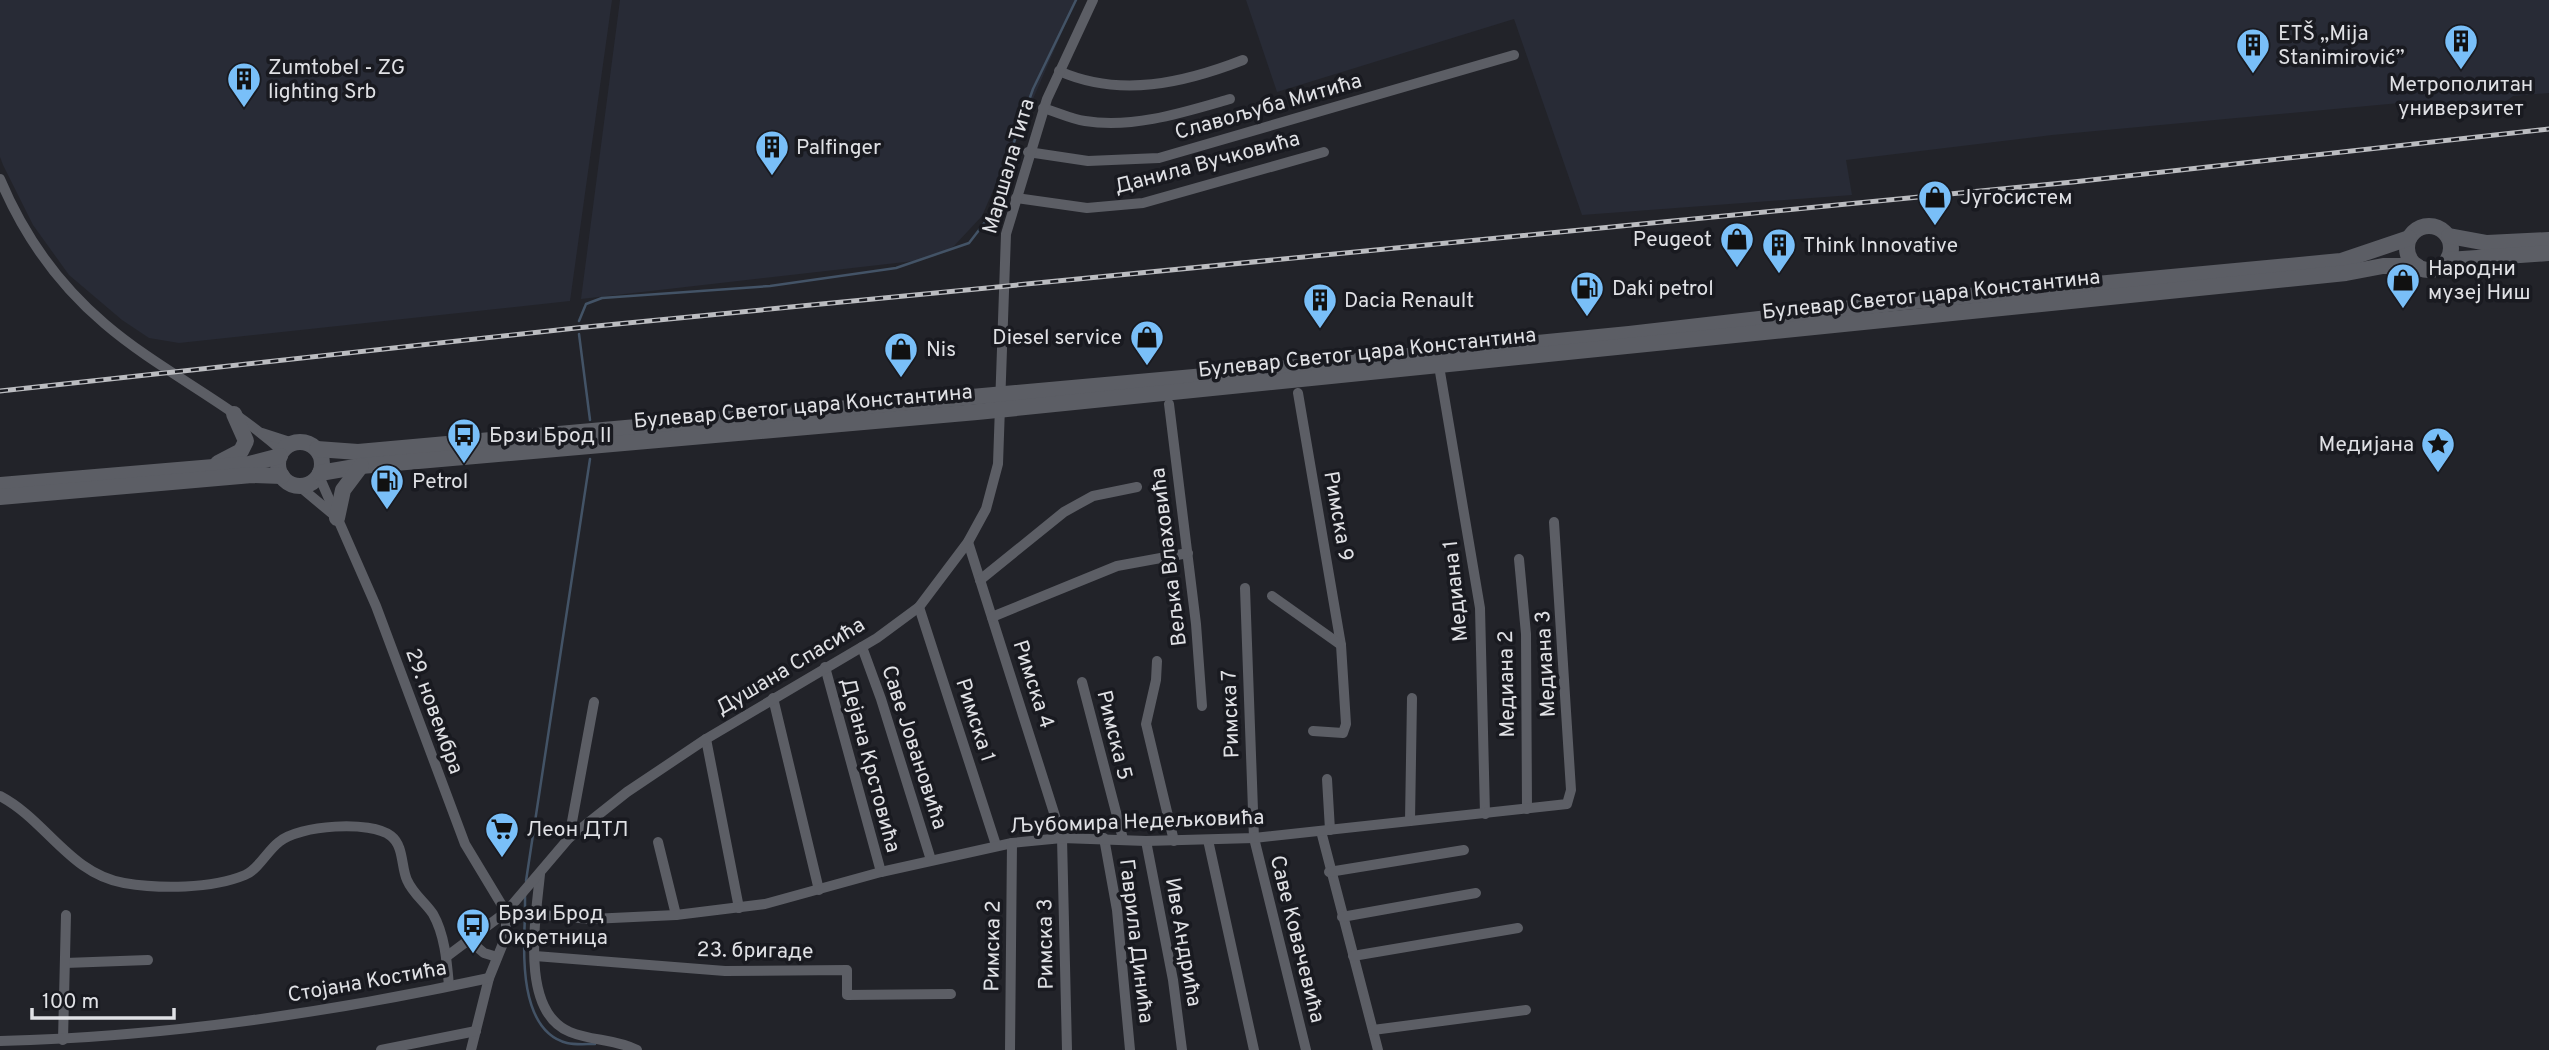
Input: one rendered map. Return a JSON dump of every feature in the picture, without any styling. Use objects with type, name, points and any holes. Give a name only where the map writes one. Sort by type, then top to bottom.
[{"type":"main road","points":[[2448,260],[2452,248],[2449,236],[2443,230],[2430,225],[2417,229],[2409,238],[2407,250],[2417,266],[2434,270],[2448,260],[2549,253]]},
{"type":"main road","points":[[2449,236],[2487,243],[2549,240]]},
{"type":"main road","name":"Булевар Светог цара Константина","points":[[320,475],[361,466],[1002,402],[1904,302],[2341,261],[2409,238]]},
{"type":"main road","name":"Булевар Светог цара Константина","points":[[317,449],[358,452],[1439,366],[2383,266],[2417,266]]},
{"type":"main road","points":[[203,468],[242,452],[246,441],[245,432],[234,414]]},
{"type":"main road","points":[[0,485],[249,464],[308,443],[317,449],[322,458],[320,475],[308,485],[299,486],[282,475],[252,475],[0,497]]},
{"type":"main road","points":[[282,475],[285,450]]},
{"type":"main road","points":[[337,518],[343,491],[361,466]]},
{"type":"street","name":"Маршала Тита","points":[[1002,402],[1004,248],[1028,152],[1043,108],[1093,0]]},
{"type":"street","name":"Славољуба Митића","points":[[1028,152],[1088,161],[1159,158],[1514,55]]},
{"type":"street","points":[[1059,71],[1084,82],[1111,87],[1148,85],[1178,80],[1243,60]]},
{"type":"street","points":[[1043,108],[1086,121],[1138,121],[1230,99]]},
{"type":"street","name":"Данила Вучковића","points":[[1016,198],[1067,207],[1115,207],[1154,200],[1324,152]]},
{"type":"street","points":[[0,178],[14,212],[79,300],[123,338],[285,450]]},
{"type":"street","name":"Медиана 1","points":[[1439,366],[1480,608],[1485,814]]},
{"type":"street","name":"Римска 9","points":[[1298,393],[1341,645],[1346,730],[1337,735],[1313,731]]},
{"type":"street","name":"Душана Спасића","points":[[446,957],[506,912],[569,838],[627,792],[706,739],[862,647],[919,607],[968,542],[994,488],[1002,402]]},
{"type":"street","name":"Вељка Влаховића","points":[[1169,404],[1188,553],[1202,706]]},
{"type":"street","name":"29. новембра","points":[[320,475],[376,606],[465,844],[506,912]]},
{"type":"street","name":"29. новембра","points":[[299,486],[337,518]]},
{"type":"street","points":[[980,580],[1064,512],[1093,496],[1137,486]]},
{"type":"street","name":"Медиана 3","points":[[1554,522],[1571,790],[1567,804]]},
{"type":"street","name":"Римска 4","points":[[968,542],[1062,838]]},
{"type":"street","points":[[992,617],[1116,566],[1188,553]]},
{"type":"street","name":"Медиана 2","points":[[1519,559],[1526,634],[1527,810]]},
{"type":"street","name":"Римска 7","points":[[1245,588],[1254,838]]},
{"type":"street","points":[[1272,596],[1341,645]]},
{"type":"street","name":"Римска 1","points":[[919,607],[996,845]]},
{"type":"street","name":"Саве Јовановића","points":[[862,647],[931,860]]},
{"type":"street","points":[[1157,661],[1146,724],[1174,841]]},
{"type":"street","name":"Дејана Крстовића","points":[[825,667],[881,872]]},
{"type":"street","name":"Римска 5","points":[[1082,682],[1123,839]]},
{"type":"street","points":[[773,698],[819,890]]},
{"type":"street","points":[[1410,821],[1412,698]]},
{"type":"street","points":[[569,838],[594,702]]},
{"type":"street","points":[[706,739],[739,908]]},
{"type":"street","points":[[1327,779],[1325,830],[1329,872],[1378,1050]]},
{"type":"street","points":[[0,796],[34,818],[77,863],[99,876],[125,883],[191,884],[244,876],[278,842],[300,831],[324,827],[355,827],[389,834],[399,845],[408,881],[433,914],[446,957],[449,986]]},
{"type":"street","name":"Љубомира Недељковића","points":[[506,912],[528,916],[591,919],[676,915],[739,908],[931,860],[1012,843],[1062,838],[1146,841],[1254,838],[1567,804]]},
{"type":"street","name":"Римска 3","points":[[1062,838],[1067,1050]]},
{"type":"street","name":"Гаврила Динића","points":[[1104,838],[1117,910],[1130,1050]]},
{"type":"street","name":"Саве Ковачевића","points":[[1254,838],[1306,1050]]},
{"type":"street","points":[[1208,840],[1255,1050]]},
{"type":"street","name":"Иве Андрића","points":[[1146,841],[1173,980],[1182,1050]]},
{"type":"street","points":[[658,842],[676,915]]},
{"type":"street","name":"Римска 2","points":[[1010,1050],[1012,843]]},
{"type":"street","points":[[1329,872],[1464,850]]},
{"type":"street","points":[[540,874],[528,916],[541,1002],[554,1021],[570,1032],[614,1041],[637,1050]]},
{"type":"street","points":[[1342,917],[1476,893]]},
{"type":"street","points":[[471,1050],[489,978],[506,936],[506,912]]},
{"type":"street","points":[[63,1040],[66,915]]},
{"type":"street","points":[[1353,956],[1518,929]]},
{"type":"street","points":[[470,941],[484,953],[496,957]]},
{"type":"street","name":"23. бригаде","points":[[536,956],[725,971],[847,970],[847,995],[951,994]]},
{"type":"street","points":[[65,963],[148,960]]},
{"type":"street","name":"Стојана Костића","points":[[0,1043],[225,1025],[489,978]]},
{"type":"street","points":[[1373,1030],[1526,1010]]},
{"type":"street","points":[[382,1050],[476,1031]]},
{"type":"street","points":[[0,1043],[2,1050]]},
{"type":"shaded area","points":[[0,0],[612,0],[570,301],[179,343],[149,338],[122,320],[69,275],[33,225],[3,165],[0,157]]},
{"type":"shaded area","points":[[620,0],[1076,0],[982,216],[954,246],[935,256],[914,261],[581,299]]},
{"type":"shaded area","points":[[1246,0],[2549,0],[2549,93],[2513,96],[2500,106],[2433,112],[2432,100],[2052,135],[1846,160],[1852,195],[1582,215],[1514,19],[1277,92]]},
{"type":"waterway","points":[[579,321],[586,304],[602,298],[770,286],[896,268],[969,243],[986,221],[1033,89],[1076,0]]},
{"type":"waterway","points":[[579,334],[590,420]]},
{"type":"waterway","points":[[526,881],[590,459]]},
{"type":"waterway","points":[[525,895],[525,909]]},
{"type":"waterway","points":[[525,916],[527,988],[540,1023],[551,1036],[567,1043],[595,1044]]},
{"type":"railway","points":[[0,391],[576,328],[2073,182],[2549,129]]},
{"type":"place","name":"Метрополитан универзитет","points":[[2461,71]]},
{"type":"place","name":"ETŠ „Mija Stanimirović”","points":[[2253,75]]},
{"type":"place","name":"Zumtobel - ZG lighting Srb","points":[[244,109]]},
{"type":"place","name":"Palfinger","points":[[772,177]]},
{"type":"place","name":"Југосистем","points":[[1935,227]]},
{"type":"place","name":"Peugeot","points":[[1737,269]]},
{"type":"place","name":"Think Innovative","points":[[1779,275]]},
{"type":"place","name":"Народни музеј Ниш","points":[[2403,310]]},
{"type":"place","name":"Daki petrol","points":[[1587,318]]},
{"type":"place","name":"Dacia Renault","points":[[1320,330]]},
{"type":"place","name":"Diesel service","points":[[1147,367]]},
{"type":"place","name":"Nis","points":[[901,379]]},
{"type":"place","name":"Брзи Брод II","points":[[464,465]]},
{"type":"place","name":"Медијана","points":[[2438,474]]},
{"type":"place","name":"Petrol","points":[[387,511]]},
{"type":"place","name":"Леон ДТЛ","points":[[502,859]]},
{"type":"place","name":"Брзи Брод Окретница","points":[[473,955]]}]
